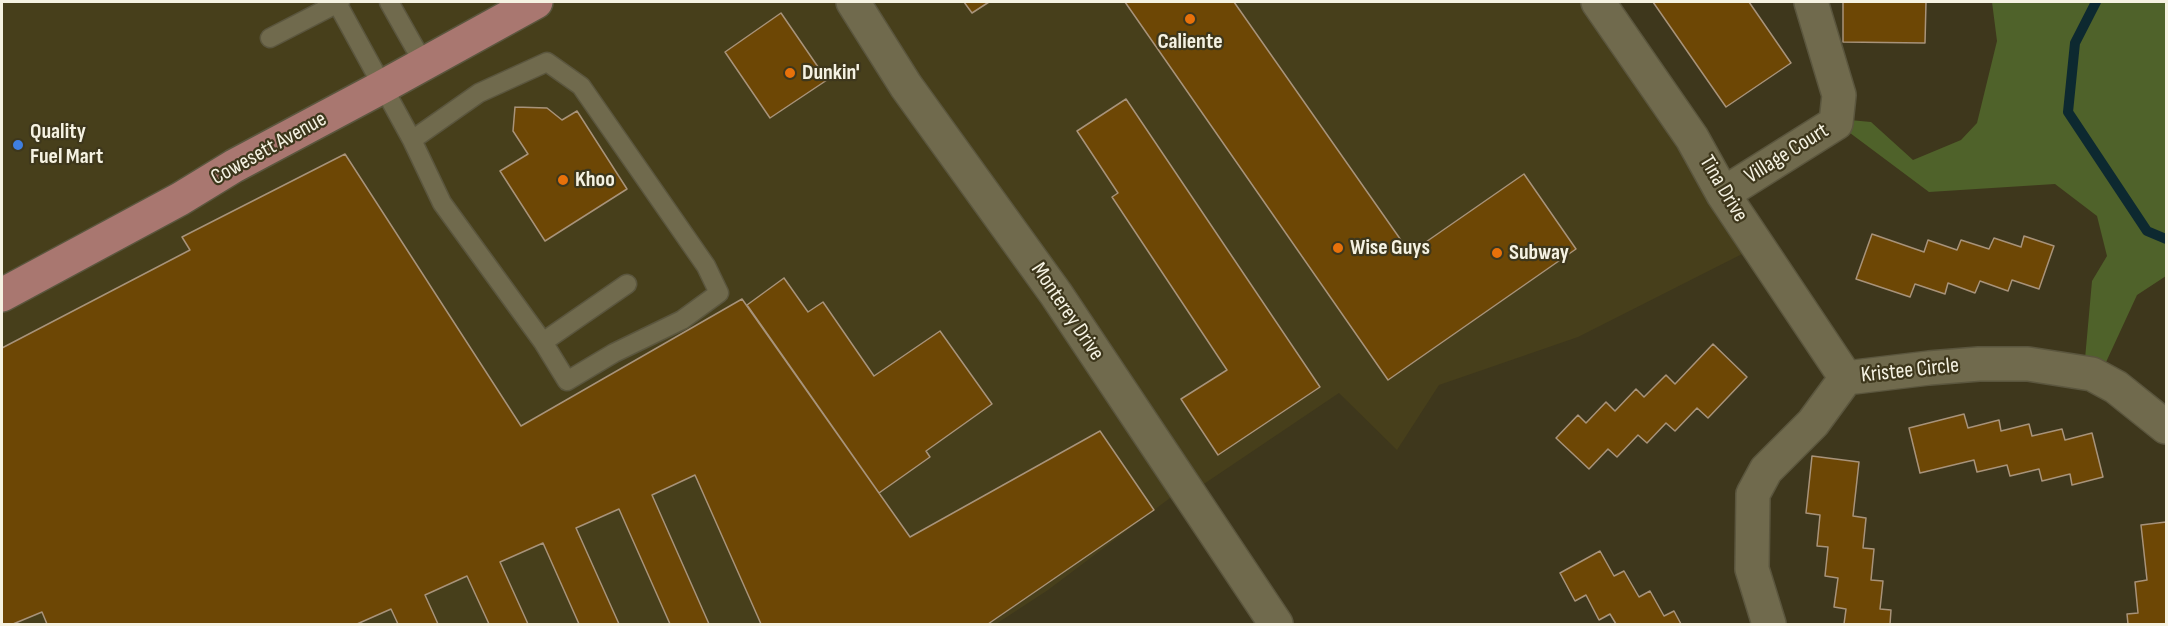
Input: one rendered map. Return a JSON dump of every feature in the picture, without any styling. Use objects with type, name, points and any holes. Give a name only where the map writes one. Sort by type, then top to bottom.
[{"type":"main road","name":"Cowesett Avenue","points":[[2,295],[536,2]]},
{"type":"street","name":"Monterey Drive","points":[[854,2],[906,86],[1056,294],[1276,624]]},
{"type":"street","name":"Tina Drive","points":[[1598,2],[1692,138],[1723,194],[1846,378]]},
{"type":"street","name":"Village Court","points":[[1723,194],[1836,123],[1839,95],[1811,2]]},
{"type":"street","name":"Kristee Circle","points":[[1769,624],[1752,570],[1753,494],[1766,470],[1813,423],[1846,378],[1939,367],[2028,364],[2092,374],[2116,387],[2166,427]]},
{"type":"lane","points":[[270,38],[339,2],[412,140],[442,204],[543,342],[567,381],[614,353],[681,320],[719,292],[706,266],[580,86],[547,62],[479,93],[412,140]]},
{"type":"lane","points":[[389,2],[424,64]]},
{"type":"lane","points":[[543,342],[627,284]]},
{"type":"shaded area","points":[[2,2],[1593,2],[1752,249],[1578,337],[1439,385],[1397,450],[1339,393],[1192,492],[1178,492],[1048,590],[996,624],[2,624]]},
{"type":"green space","points":[[1992,2],[2166,2],[2166,276],[2137,295],[2101,373],[2084,370],[2092,281],[2107,256],[2097,216],[2055,184],[1929,192],[1838,124],[1839,119],[1871,122],[1913,160],[1961,140],[1977,123],[1997,41]]},
{"type":"building","points":[[964,2],[989,2],[972,13]]},
{"type":"building","points":[[1125,2],[1234,2],[1410,253],[1524,174],[1576,249],[1388,380]]},
{"type":"building","points":[[1653,2],[1749,2],[1791,63],[1726,107]]},
{"type":"building","points":[[1843,2],[1926,2],[1925,43],[1843,42]]},
{"type":"building","points":[[781,13],[827,80],[770,118],[725,52]]},
{"type":"building","points":[[1126,99],[1320,387],[1218,455],[1181,399],[1227,370],[1112,197],[1118,193],[1077,131]]},
{"type":"building","name":"Khoo","points":[[515,107],[547,108],[562,120],[577,111],[627,189],[545,241],[500,171],[528,154],[513,131]]},
{"type":"building","points":[[345,154],[521,426],[742,299],[910,537],[1100,431],[1154,510],[988,624],[47,624],[42,612],[13,624],[2,624],[2,348],[190,250],[182,237]]},
{"type":"building","points":[[1872,234],[1924,252],[1928,240],[1957,250],[1961,240],[1989,249],[1994,238],[2021,247],[2024,236],[2054,246],[2039,289],[2012,280],[2008,291],[1980,281],[1975,293],[1948,283],[1945,294],[1915,284],[1910,297],[1856,279]]},
{"type":"building","points":[[784,278],[808,312],[823,302],[874,376],[940,331],[992,404],[926,451],[930,457],[879,493],[747,305]]},
{"type":"building","points":[[1713,344],[1747,377],[1708,418],[1697,408],[1675,431],[1666,423],[1647,443],[1638,435],[1617,457],[1608,449],[1589,469],[1556,438],[1578,415],[1586,423],[1606,402],[1615,411],[1636,389],[1644,397],[1666,375],[1675,384]]},
{"type":"building","points":[[1964,414],[1968,428],[1999,420],[2001,431],[2029,424],[2032,436],[2062,429],[2065,440],[2092,433],[2103,477],[2072,485],[2070,474],[2042,481],[2039,469],[2010,476],[2007,465],[1977,472],[1974,460],[1920,473],[1909,428]]},
{"type":"building","points":[[1812,456],[1859,462],[1853,516],[1866,518],[1863,548],[1874,549],[1871,580],[1883,581],[1880,609],[1891,610],[1890,624],[1844,624],[1846,609],[1834,607],[1838,578],[1825,576],[1828,547],[1817,546],[1820,515],[1806,513]]},
{"type":"building","points":[[695,475],[761,624],[709,624],[652,495]]},
{"type":"building","points":[[619,509],[670,624],[619,624],[576,528]]},
{"type":"building","points":[[2166,522],[2166,624],[2128,624],[2127,614],[2138,613],[2135,582],[2147,580],[2141,525]]},
{"type":"building","points":[[543,543],[579,624],[528,624],[500,562]]},
{"type":"building","points":[[1600,551],[1614,576],[1624,571],[1639,597],[1650,591],[1664,616],[1674,611],[1681,624],[1616,624],[1610,614],[1599,620],[1586,595],[1575,601],[1560,573]]},
{"type":"building","points":[[467,576],[489,624],[438,624],[425,595]]},
{"type":"building","points":[[391,609],[398,624],[357,624]]},
{"type":"waterway","points":[[2096,2],[2075,43],[2068,112],[2147,231],[2166,239]]},
{"type":"place","name":"Caliente","points":[[1190,19]]},
{"type":"place","name":"Dunkin'","points":[[790,73]]},
{"type":"place","name":"Quality Fuel Mart","points":[[18,145]]},
{"type":"place","name":"Khoo","points":[[563,180]]},
{"type":"place","name":"Wise Guys","points":[[1338,248]]},
{"type":"place","name":"Subway","points":[[1497,253]]}]
